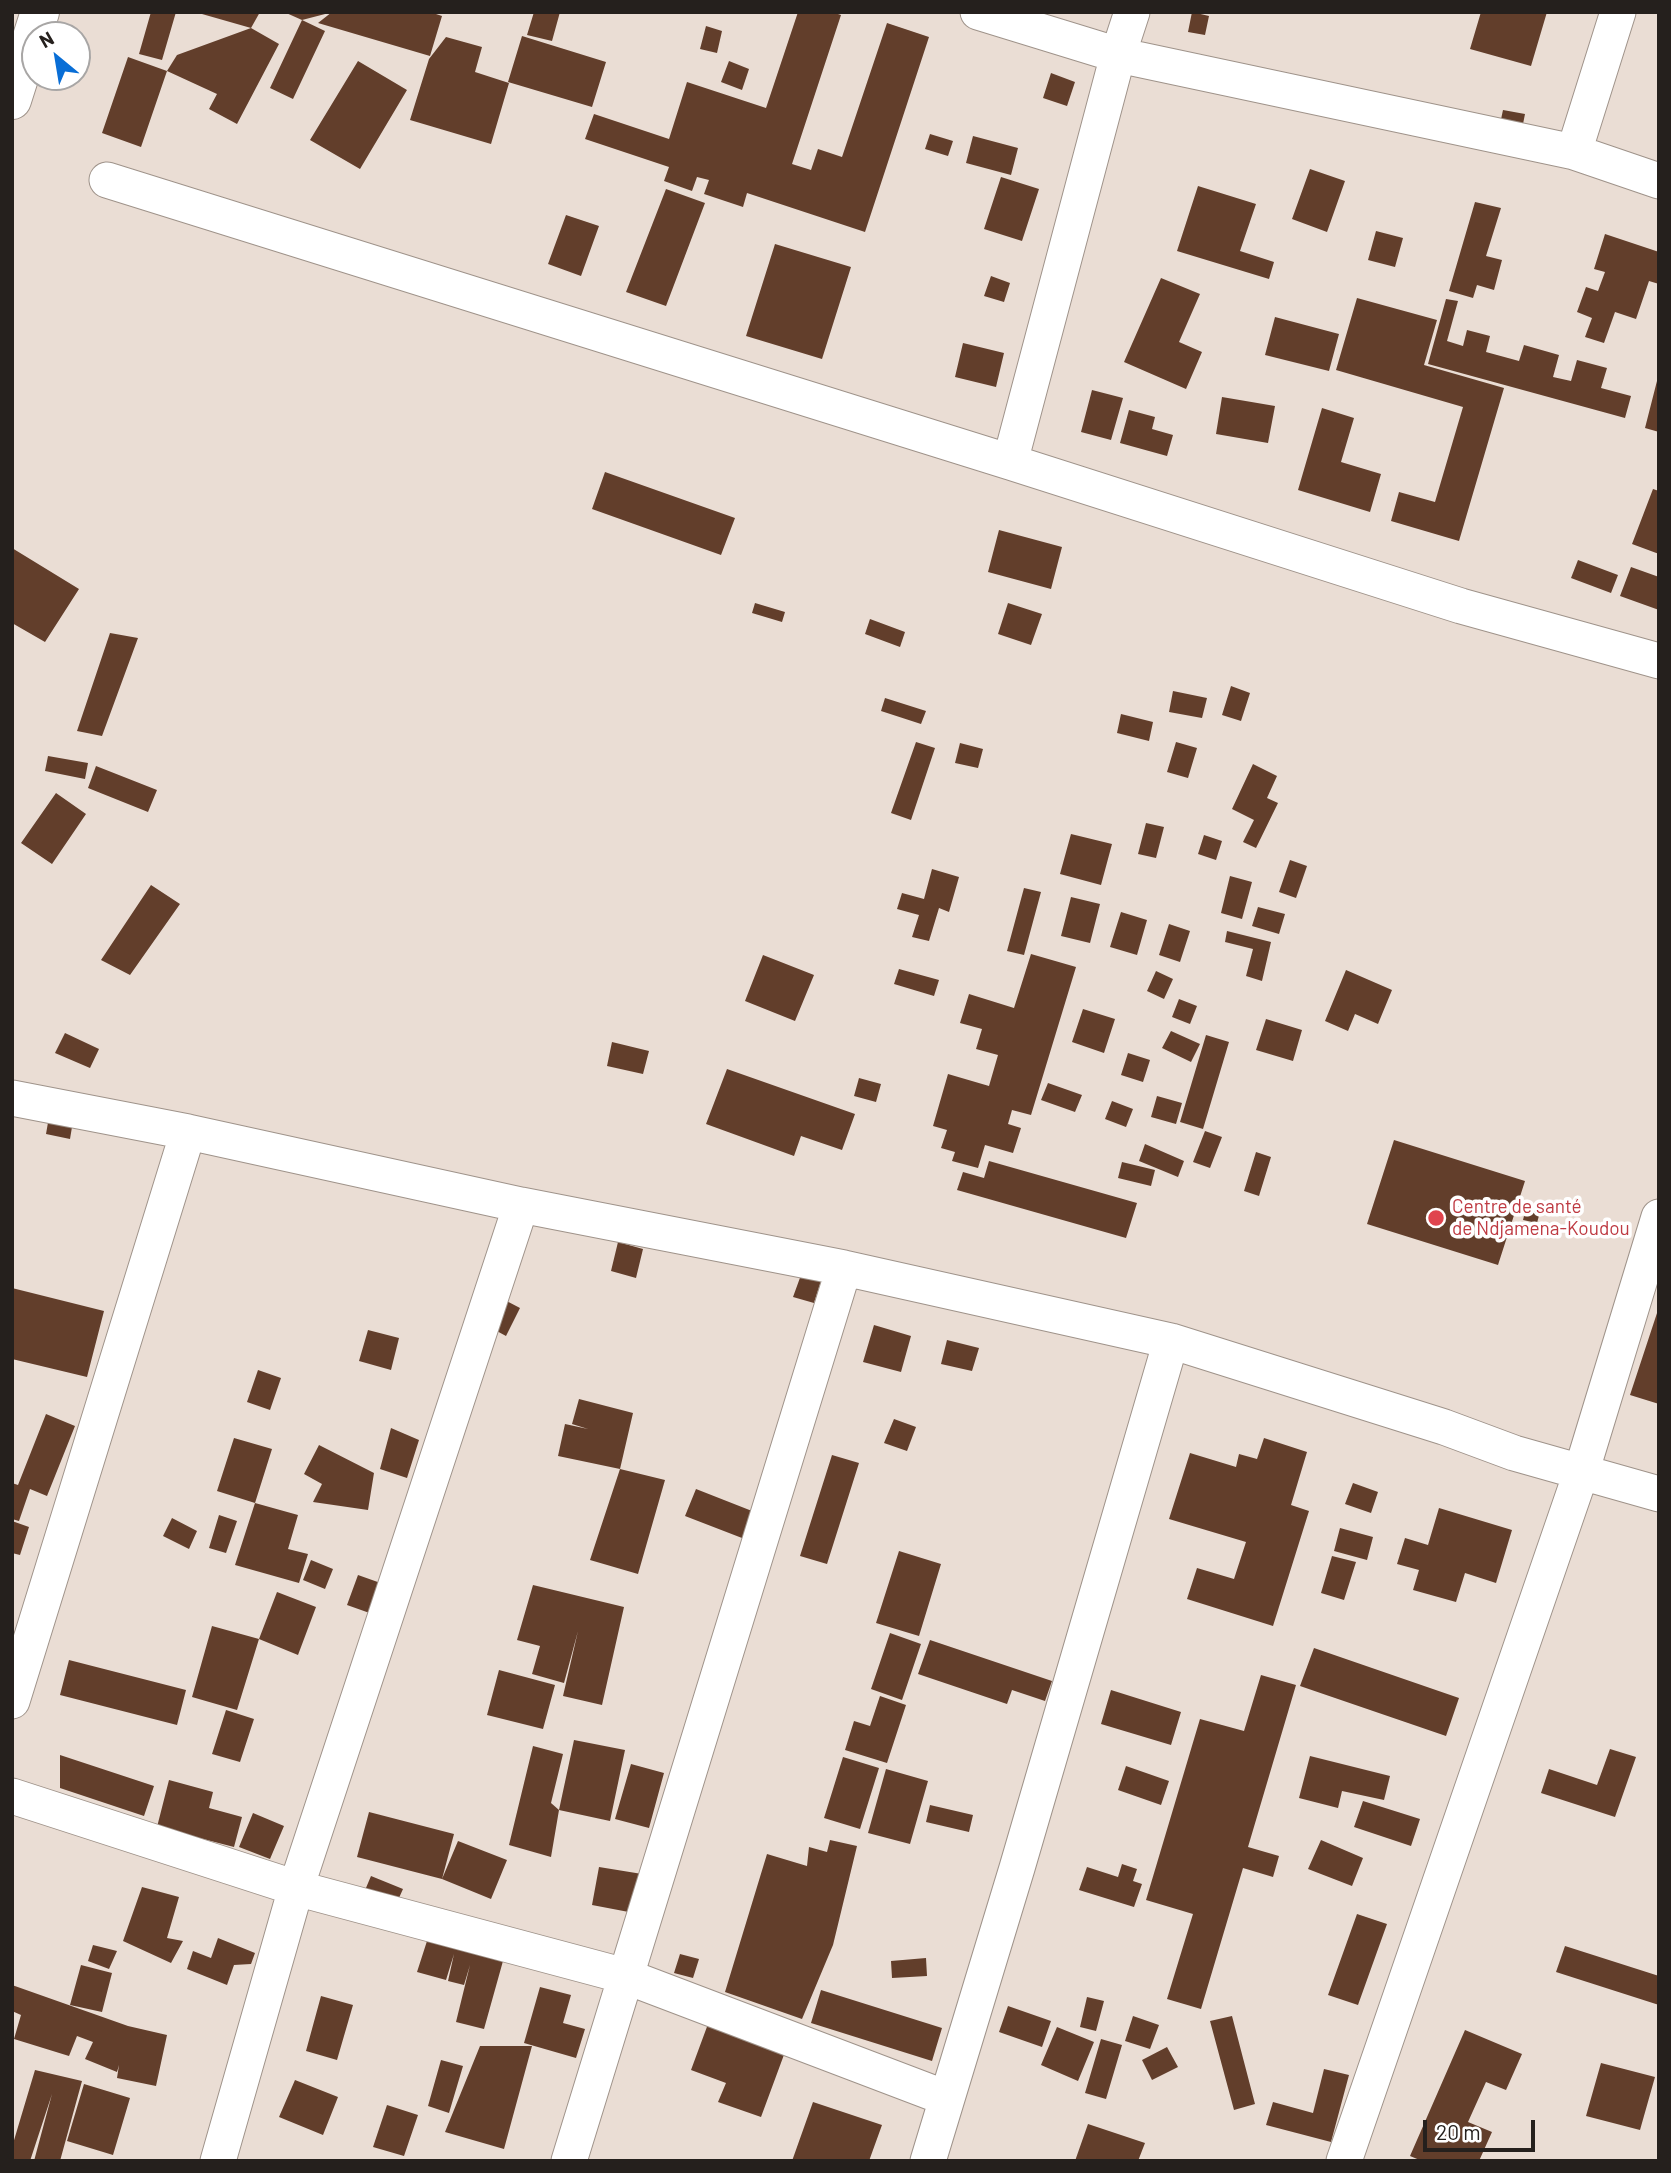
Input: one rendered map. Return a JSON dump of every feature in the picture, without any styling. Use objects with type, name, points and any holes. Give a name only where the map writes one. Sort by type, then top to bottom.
[{"type":"street","points":[[12,100],[40,12]]},
{"type":"street","points":[[978,12],[1118,55],[1574,152],[1659,181]]},
{"type":"street","points":[[1010,462],[1118,55],[1132,12]]},
{"type":"street","points":[[1574,152],[1618,12]]},
{"type":"street","points":[[107,180],[1461,606],[1659,661]]},
{"type":"street","points":[[12,1098],[188,1132],[521,1205],[844,1268],[1171,1341],[1444,1427],[1514,1453],[1659,1494]]},
{"type":"street","points":[[12,1701],[188,1132]]},
{"type":"street","points":[[218,2161],[296,1888],[521,1205]]},
{"type":"street","points":[[1343,2161],[1581,1473],[1659,1217]]},
{"type":"street","points":[[569,2161],[844,1268]]},
{"type":"street","points":[[928,2161],[1171,1341]]},
{"type":"street","points":[[12,1796],[296,1888],[625,1976],[946,2098]]},
{"type":"building","points":[[151,12],[176,12],[162,60],[139,54]]},
{"type":"building","points":[[195,12],[260,12],[251,28]]},
{"type":"building","points":[[284,12],[329,12],[329,13],[302,20]]},
{"type":"building","points":[[332,12],[430,12],[442,16],[430,56],[318,23]]},
{"type":"building","points":[[534,12],[560,12],[552,41],[527,35]]},
{"type":"building","points":[[798,12],[832,12],[841,15],[792,164],[811,170],[818,149],[842,157],[887,23],[929,37],[865,232],[747,193],[743,207],[704,194],[709,180],[697,177],[692,191],[664,181],[669,167],[585,139],[594,114],[669,139],[687,82],[766,108]]},
{"type":"building","points":[[1192,12],[1209,16],[1205,35],[1188,32]]},
{"type":"building","points":[[1481,12],[1547,12],[1531,66],[1470,49]]},
{"type":"building","points":[[302,20],[325,31],[293,99],[270,88]]},
{"type":"building","points":[[706,26],[722,31],[717,53],[700,49]]},
{"type":"building","points":[[251,28],[279,44],[237,124],[209,109],[217,94],[167,71],[177,55]]},
{"type":"building","points":[[522,36],[606,62],[592,107],[508,82]]},
{"type":"building","points":[[446,37],[482,47],[475,72],[509,83],[491,144],[410,120],[429,59]]},
{"type":"building","points":[[128,57],[167,71],[141,147],[102,133]]},
{"type":"building","points":[[358,61],[407,90],[360,169],[310,140]]},
{"type":"building","points":[[729,61],[749,69],[742,90],[721,82]]},
{"type":"building","points":[[1051,73],[1075,82],[1067,106],[1043,98]]},
{"type":"building","points":[[1503,110],[1525,114],[1522,129],[1500,124]]},
{"type":"building","points":[[930,134],[953,141],[948,156],[925,149]]},
{"type":"building","points":[[973,136],[1018,148],[1011,175],[966,163]]},
{"type":"building","points":[[1310,169],[1345,181],[1327,232],[1292,219]]},
{"type":"building","points":[[1001,177],[1039,189],[1022,241],[984,229]]},
{"type":"building","points":[[1198,186],[1256,204],[1240,251],[1274,262],[1269,279],[1177,251]]},
{"type":"building","points":[[666,189],[705,203],[666,306],[626,292]]},
{"type":"building","points":[[1475,202],[1501,208],[1486,256],[1502,260],[1494,290],[1477,285],[1473,298],[1449,291]]},
{"type":"building","points":[[566,215],[599,226],[581,276],[548,264]]},
{"type":"building","points":[[1376,231],[1403,238],[1395,267],[1368,260]]},
{"type":"building","points":[[1605,234],[1659,252],[1659,284],[1649,281],[1636,319],[1615,312],[1604,343],[1585,337],[1592,318],[1577,312],[1586,287],[1598,291],[1605,272],[1594,269]]},
{"type":"building","points":[[775,244],[851,267],[822,359],[746,336]]},
{"type":"building","points":[[991,276],[1010,283],[1004,302],[984,296]]},
{"type":"building","points":[[1161,278],[1200,294],[1179,342],[1202,352],[1186,389],[1124,362]]},
{"type":"building","points":[[1357,298],[1437,320],[1424,365],[1504,388],[1459,541],[1391,521],[1399,492],[1435,502],[1463,407],[1336,370]]},
{"type":"building","points":[[1446,299],[1458,301],[1447,341],[1463,346],[1467,330],[1490,336],[1486,352],[1519,361],[1524,345],[1559,355],[1553,377],[1571,381],[1577,360],[1607,368],[1601,388],[1631,396],[1625,418],[1428,364]]},
{"type":"building","points":[[1275,317],[1339,334],[1329,371],[1265,355]]},
{"type":"building","points":[[963,343],[1004,353],[996,387],[955,377]]},
{"type":"building","points":[[1659,377],[1659,432],[1645,428]]},
{"type":"building","points":[[1092,390],[1123,398],[1111,440],[1081,432]]},
{"type":"building","points":[[1222,397],[1275,406],[1268,443],[1216,434]]},
{"type":"building","points":[[1322,408],[1354,418],[1341,462],[1381,474],[1370,512],[1298,490]]},
{"type":"building","points":[[1129,410],[1155,417],[1152,429],[1173,435],[1167,456],[1120,443]]},
{"type":"building","points":[[605,472],[735,518],[721,555],[592,509]]},
{"type":"building","points":[[1653,489],[1659,491],[1659,554],[1632,544]]},
{"type":"building","points":[[999,530],[1062,547],[1051,589],[988,572]]},
{"type":"building","points":[[12,548],[79,589],[45,642],[12,623]]},
{"type":"building","points":[[1578,560],[1618,575],[1611,593],[1571,578]]},
{"type":"building","points":[[1631,567],[1659,577],[1659,610],[1620,596]]},
{"type":"building","points":[[755,603],[785,612],[782,622],[752,613]]},
{"type":"building","points":[[1008,603],[1042,614],[1031,645],[998,634]]},
{"type":"building","points":[[870,619],[905,632],[900,647],[865,634]]},
{"type":"building","points":[[110,633],[138,638],[102,736],[77,731]]},
{"type":"building","points":[[1231,686],[1250,693],[1241,721],[1222,715]]},
{"type":"building","points":[[1173,691],[1207,698],[1202,718],[1169,712]]},
{"type":"building","points":[[885,698],[926,711],[921,724],[881,711]]},
{"type":"building","points":[[1121,714],[1153,722],[1149,741],[1117,733]]},
{"type":"building","points":[[916,742],[935,748],[911,820],[891,813]]},
{"type":"building","points":[[1176,742],[1197,748],[1188,778],[1167,772]]},
{"type":"building","points":[[960,743],[983,749],[978,768],[955,763]]},
{"type":"building","points":[[48,756],[88,763],[85,779],[45,771]]},
{"type":"building","points":[[1253,764],[1277,776],[1267,798],[1278,803],[1256,848],[1243,842],[1254,820],[1232,809]]},
{"type":"building","points":[[96,766],[157,790],[148,812],[88,788]]},
{"type":"building","points":[[56,793],[86,814],[52,864],[21,843]]},
{"type":"building","points":[[1146,823],[1164,827],[1156,858],[1138,854]]},
{"type":"building","points":[[1071,834],[1112,844],[1101,885],[1060,874]]},
{"type":"building","points":[[1204,835],[1222,841],[1216,860],[1198,854]]},
{"type":"building","points":[[1290,860],[1307,866],[1296,898],[1279,892]]},
{"type":"building","points":[[932,869],[959,877],[949,912],[939,908],[929,941],[912,937],[919,915],[897,909],[902,893],[924,899]]},
{"type":"building","points":[[1230,876],[1252,882],[1242,919],[1221,913]]},
{"type":"building","points":[[151,885],[180,904],[130,975],[101,960]]},
{"type":"building","points":[[1024,888],[1041,892],[1024,955],[1007,951]]},
{"type":"building","points":[[1071,897],[1100,904],[1090,943],[1061,936]]},
{"type":"building","points":[[1258,907],[1285,914],[1279,934],[1252,926]]},
{"type":"building","points":[[1121,912],[1147,920],[1137,955],[1110,947]]},
{"type":"building","points":[[1169,924],[1190,931],[1180,962],[1159,955]]},
{"type":"building","points":[[1227,931],[1271,942],[1262,981],[1246,976],[1253,949],[1225,942]]},
{"type":"building","points":[[1031,954],[1076,967],[1031,1115],[1012,1110],[1008,1124],[1021,1128],[1013,1153],[985,1145],[978,1168],[952,1161],[955,1152],[941,1148],[947,1130],[933,1126],[948,1074],[989,1086],[998,1055],[976,1049],[982,1029],[960,1023],[969,994],[1014,1008]]},
{"type":"building","points":[[763,955],[814,975],[795,1021],[745,1001]]},
{"type":"building","points":[[899,969],[939,980],[934,996],[894,984]]},
{"type":"building","points":[[1346,970],[1392,990],[1378,1024],[1355,1014],[1348,1031],[1325,1021]]},
{"type":"building","points":[[1156,971],[1173,979],[1164,999],[1147,991]]},
{"type":"building","points":[[1179,999],[1197,1006],[1190,1024],[1172,1017]]},
{"type":"building","points":[[1083,1009],[1115,1019],[1104,1053],[1072,1042]]},
{"type":"building","points":[[1266,1019],[1302,1030],[1293,1061],[1256,1050]]},
{"type":"building","points":[[1171,1031],[1200,1044],[1191,1062],[1162,1048]]},
{"type":"building","points":[[65,1033],[99,1049],[90,1068],[55,1053]]},
{"type":"building","points":[[1206,1035],[1229,1042],[1203,1129],[1180,1122]]},
{"type":"building","points":[[612,1042],[649,1051],[643,1074],[607,1066]]},
{"type":"building","points":[[1128,1053],[1150,1060],[1143,1082],[1121,1075]]},
{"type":"building","points":[[727,1069],[855,1114],[842,1150],[801,1136],[794,1156],[706,1124]]},
{"type":"building","points":[[859,1078],[881,1084],[876,1102],[854,1096]]},
{"type":"building","points":[[1048,1083],[1082,1095],[1075,1112],[1041,1100]]},
{"type":"building","points":[[1157,1096],[1182,1103],[1176,1124],[1151,1117]]},
{"type":"building","points":[[1112,1101],[1133,1109],[1126,1127],[1105,1119]]},
{"type":"building","points":[[50,1111],[74,1115],[70,1139],[46,1134]]},
{"type":"building","points":[[1205,1131],[1222,1137],[1210,1168],[1193,1162]]},
{"type":"building","points":[[1394,1140],[1525,1181],[1498,1265],[1367,1224]]},
{"type":"building","points":[[1145,1144],[1184,1161],[1178,1177],[1139,1161]]},
{"type":"building","points":[[1256,1152],[1271,1157],[1259,1196],[1244,1191]]},
{"type":"building","points":[[989,1161],[1137,1203],[1126,1238],[957,1190],[963,1172],[984,1178]]},
{"type":"building","points":[[1122,1162],[1155,1170],[1151,1186],[1118,1178]]},
{"type":"building","points":[[1527,1204],[1541,1208],[1537,1223],[1523,1220]]},
{"type":"building","points":[[618,1242],[643,1249],[636,1278],[611,1271]]},
{"type":"building","points":[[801,1275],[821,1281],[814,1303],[793,1297]]},
{"type":"building","points":[[12,1288],[104,1311],[87,1377],[12,1359]]},
{"type":"building","points":[[497,1296],[520,1308],[506,1336],[482,1323]]},
{"type":"building","points":[[1659,1310],[1659,1404],[1630,1395]]},
{"type":"building","points":[[874,1325],[911,1336],[901,1372],[863,1362]]},
{"type":"building","points":[[368,1330],[399,1338],[391,1370],[359,1361]]},
{"type":"building","points":[[947,1340],[979,1348],[972,1371],[941,1364]]},
{"type":"building","points":[[258,1370],[281,1378],[270,1410],[247,1402]]},
{"type":"building","points":[[579,1399],[633,1413],[620,1469],[558,1456],[565,1424],[588,1429],[572,1424]]},
{"type":"building","points":[[46,1414],[75,1426],[47,1496],[30,1489],[19,1521],[12,1519],[12,1483],[18,1485]]},
{"type":"building","points":[[894,1419],[916,1427],[907,1451],[884,1443]]},
{"type":"building","points":[[391,1428],[419,1440],[407,1478],[380,1469]]},
{"type":"building","points":[[234,1438],[272,1449],[255,1503],[217,1491]]},
{"type":"building","points":[[1264,1438],[1307,1452],[1291,1505],[1309,1511],[1273,1626],[1187,1599],[1197,1568],[1234,1579],[1246,1542],[1169,1519],[1190,1453],[1236,1467],[1239,1454],[1257,1459]]},
{"type":"building","points":[[319,1445],[374,1473],[368,1510],[313,1502],[322,1484],[304,1474]]},
{"type":"building","points":[[832,1455],[859,1463],[827,1564],[800,1556]]},
{"type":"building","points":[[620,1469],[665,1480],[638,1574],[590,1560]]},
{"type":"building","points":[[1353,1483],[1378,1492],[1371,1513],[1345,1504]]},
{"type":"building","points":[[696,1489],[752,1511],[742,1538],[685,1516]]},
{"type":"building","points":[[255,1503],[298,1515],[288,1549],[308,1554],[299,1583],[235,1565]]},
{"type":"building","points":[[1439,1508],[1512,1530],[1496,1583],[1465,1573],[1456,1602],[1413,1590],[1419,1570],[1397,1564],[1405,1538],[1428,1545]]},
{"type":"building","points":[[219,1515],[237,1521],[226,1553],[209,1548]]},
{"type":"building","points":[[172,1518],[197,1531],[189,1549],[163,1536]]},
{"type":"building","points":[[12,1521],[29,1527],[20,1555],[12,1553]]},
{"type":"building","points":[[1340,1528],[1373,1537],[1367,1560],[1334,1551]]},
{"type":"building","points":[[899,1551],[941,1564],[919,1636],[876,1623]]},
{"type":"building","points":[[1332,1556],[1356,1562],[1344,1600],[1321,1593]]},
{"type":"building","points":[[311,1560],[333,1569],[325,1589],[303,1580]]},
{"type":"building","points":[[358,1575],[389,1586],[378,1616],[347,1605]]},
{"type":"building","points":[[533,1585],[624,1607],[602,1705],[563,1696],[578,1631],[564,1683],[532,1674],[540,1646],[517,1640]]},
{"type":"building","points":[[277,1592],[316,1607],[298,1655],[259,1639]]},
{"type":"building","points":[[212,1626],[259,1639],[237,1710],[192,1697]]},
{"type":"building","points":[[890,1633],[921,1644],[902,1700],[871,1689]]},
{"type":"building","points":[[930,1640],[1052,1681],[1045,1701],[1012,1690],[1007,1704],[918,1674]]},
{"type":"building","points":[[1314,1648],[1459,1698],[1446,1736],[1300,1686]]},
{"type":"building","points":[[69,1660],[186,1690],[177,1725],[60,1695]]},
{"type":"building","points":[[499,1670],[555,1685],[543,1729],[487,1715]]},
{"type":"building","points":[[1261,1675],[1296,1685],[1248,1847],[1279,1856],[1273,1877],[1243,1868],[1201,2009],[1167,1999],[1193,1914],[1146,1900],[1200,1719],[1244,1731]]},
{"type":"building","points":[[1111,1690],[1181,1712],[1171,1745],[1101,1724]]},
{"type":"building","points":[[880,1696],[906,1705],[887,1763],[845,1750],[854,1721],[870,1726]]},
{"type":"building","points":[[226,1710],[254,1719],[240,1762],[212,1754]]},
{"type":"building","points":[[574,1740],[625,1750],[610,1821],[559,1810]]},
{"type":"building","points":[[533,1746],[563,1754],[551,1803],[559,1810],[551,1857],[509,1845]]},
{"type":"building","points":[[1610,1749],[1636,1757],[1615,1817],[1541,1793],[1549,1769],[1597,1785]]},
{"type":"building","points":[[60,1755],[154,1786],[144,1816],[60,1788]]},
{"type":"building","points":[[1310,1756],[1390,1776],[1384,1800],[1342,1791],[1338,1808],[1299,1798]]},
{"type":"building","points":[[843,1757],[879,1768],[860,1829],[824,1818]]},
{"type":"building","points":[[631,1764],[664,1773],[649,1828],[615,1819]]},
{"type":"building","points":[[1126,1766],[1169,1781],[1161,1805],[1118,1790]]},
{"type":"building","points":[[886,1769],[928,1781],[910,1844],[868,1833]]},
{"type":"building","points":[[169,1780],[213,1792],[209,1808],[242,1817],[234,1847],[157,1827]]},
{"type":"building","points":[[1363,1801],[1420,1819],[1411,1846],[1354,1827]]},
{"type":"building","points":[[930,1805],[973,1815],[969,1832],[926,1822]]},
{"type":"building","points":[[369,1812],[454,1834],[442,1879],[357,1857]]},
{"type":"building","points":[[253,1813],[284,1826],[270,1859],[239,1847]]},
{"type":"building","points":[[830,1840],[857,1846],[833,1945],[802,2019],[725,1992],[767,1854],[807,1866],[809,1847],[827,1852]]},
{"type":"building","points":[[1321,1840],[1363,1858],[1352,1886],[1308,1869]]},
{"type":"building","points":[[458,1841],[507,1860],[491,1899],[442,1879]]},
{"type":"building","points":[[1122,1864],[1137,1869],[1133,1881],[1142,1884],[1134,1907],[1079,1890],[1087,1867],[1118,1877]]},
{"type":"building","points":[[599,1867],[642,1874],[634,1913],[592,1905]]},
{"type":"building","points":[[371,1876],[403,1889],[394,1909],[363,1895]]},
{"type":"building","points":[[142,1887],[179,1897],[167,1938],[183,1941],[171,1963],[123,1941]]},
{"type":"building","points":[[1357,1914],[1387,1924],[1358,2005],[1328,1995]]},
{"type":"building","points":[[218,1938],[255,1953],[251,1964],[234,1965],[227,1985],[187,1969],[193,1951],[211,1958]]},
{"type":"building","points":[[427,1941],[503,1961],[484,2029],[456,2022],[470,1965],[464,1985],[448,1981],[454,1954],[446,1980],[417,1972]]},
{"type":"building","points":[[93,1945],[117,1951],[109,1969],[88,1961]]},
{"type":"building","points":[[1565,1946],[1659,1976],[1659,2005],[1556,1972]]},
{"type":"building","points":[[680,1954],[699,1959],[693,1978],[674,1973]]},
{"type":"building","points":[[926,1958],[927,1976],[892,1978],[891,1961]]},
{"type":"building","points":[[81,1965],[112,1973],[102,2012],[70,2005]]},
{"type":"building","points":[[12,1985],[128,2026],[167,2035],[156,2086],[117,2078],[119,2065],[117,2072],[85,2059],[93,2042],[77,2036],[69,2056],[14,2039],[21,2015],[12,2011]]},
{"type":"building","points":[[540,1987],[571,1995],[563,2023],[585,2029],[576,2058],[524,2043]]},
{"type":"building","points":[[821,1990],[942,2028],[932,2061],[811,2023]]},
{"type":"building","points":[[321,1996],[353,2005],[337,2060],[306,2051]]},
{"type":"building","points":[[1087,1997],[1104,2001],[1096,2031],[1080,2027]]},
{"type":"building","points":[[1008,2006],[1051,2021],[1042,2047],[999,2032]]},
{"type":"building","points":[[1133,2016],[1159,2025],[1150,2049],[1125,2041]]},
{"type":"building","points":[[1232,2016],[1255,2104],[1234,2110],[1210,2021]]},
{"type":"building","points":[[708,2024],[785,2052],[761,2117],[718,2102],[726,2083],[691,2070]]},
{"type":"building","points":[[1057,2027],[1094,2042],[1078,2081],[1041,2065]]},
{"type":"building","points":[[1465,2030],[1522,2054],[1506,2090],[1486,2082],[1468,2122],[1492,2132],[1479,2161],[1422,2161],[1410,2156]]},
{"type":"building","points":[[1101,2039],[1122,2045],[1106,2099],[1085,2093]]},
{"type":"building","points":[[480,2046],[532,2046],[504,2149],[445,2132]]},
{"type":"building","points":[[1167,2047],[1178,2067],[1152,2080],[1142,2060]]},
{"type":"building","points":[[441,2060],[463,2066],[449,2113],[428,2106]]},
{"type":"building","points":[[1601,2063],[1655,2077],[1640,2130],[1586,2116]]},
{"type":"building","points":[[1324,2069],[1349,2075],[1331,2142],[1266,2125],[1273,2102],[1313,2113]]},
{"type":"building","points":[[35,2070],[82,2081],[60,2161],[34,2161],[52,2094],[30,2161],[12,2161],[12,2147]]},
{"type":"building","points":[[295,2080],[338,2097],[323,2135],[279,2117]]},
{"type":"building","points":[[84,2084],[130,2098],[113,2155],[67,2141]]},
{"type":"building","points":[[813,2102],[882,2125],[869,2161],[792,2161]]},
{"type":"building","points":[[387,2105],[418,2115],[404,2156],[373,2147]]},
{"type":"building","points":[[1088,2124],[1145,2143],[1138,2161],[1075,2161]]},
{"type":"place","name":"Centre de santé de Ndjamena-Koudou","points":[[1436,1218]]}]
